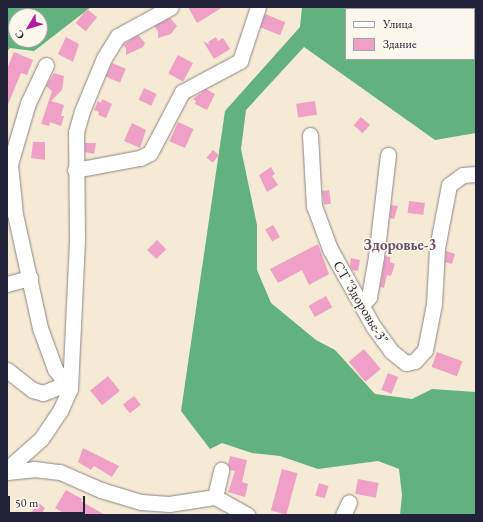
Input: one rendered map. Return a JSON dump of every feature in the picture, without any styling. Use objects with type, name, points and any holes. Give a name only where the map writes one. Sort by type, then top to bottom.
[{"type":"street","points":[[7,471],[41,439],[60,411],[68,386],[77,239],[75,170],[76,132],[82,111],[112,44],[125,32],[171,7]]},
{"type":"street","points":[[75,170],[140,158],[150,153],[182,92],[240,62],[258,7]]},
{"type":"street","points":[[46,65],[28,103],[10,164],[10,201],[49,357],[68,386]]},
{"type":"street","name":"СТ \"Здоровье-3\"","points":[[310,135],[314,206],[330,249],[373,326],[400,360],[406,363],[421,356],[425,350],[434,304],[438,248],[446,194],[449,184],[455,179],[476,174]]},
{"type":"street","points":[[362,305],[368,297],[376,257],[388,155]]},
{"type":"street","points":[[7,284],[30,278]]},
{"type":"street","points":[[7,370],[33,390],[43,393],[68,386]]},
{"type":"street","points":[[7,471],[34,469],[60,472],[101,490],[141,502],[169,504],[215,497],[247,515]]},
{"type":"street","points":[[215,497],[221,470]]},
{"type":"green space","points":[[7,7],[91,7],[48,40],[48,8],[8,8],[8,48],[10,48],[7,51]]},
{"type":"green space","points":[[302,7],[476,7],[476,133],[435,140],[304,47],[246,110],[241,149],[257,225],[257,270],[271,303],[316,340],[335,350],[375,394],[412,399],[432,389],[476,392],[476,515],[400,515],[402,495],[399,469],[378,461],[318,469],[280,456],[252,453],[222,443],[210,449],[181,411],[225,111],[300,27]]},
{"type":"green space","points":[[10,48],[38,48],[34,51]]},
{"type":"building","points":[[188,7],[223,7],[197,23]]},
{"type":"building","points":[[87,9],[97,17],[86,31],[76,23]]},
{"type":"building","points":[[265,14],[285,22],[280,35],[260,27]]},
{"type":"building","points":[[170,18],[177,26],[171,34],[158,38],[158,31],[154,26]]},
{"type":"building","points":[[138,35],[145,43],[143,47],[126,55],[126,48],[123,45]]},
{"type":"building","points":[[66,37],[79,44],[73,62],[58,54]]},
{"type":"building","points":[[216,37],[218,41],[223,38],[230,49],[214,59],[203,41],[210,45],[208,42]]},
{"type":"building","points":[[14,52],[33,60],[27,75],[21,73],[7,107],[7,69]]},
{"type":"building","points":[[178,55],[193,63],[183,82],[168,74]]},
{"type":"building","points":[[112,63],[126,69],[120,83],[106,77]]},
{"type":"building","points":[[54,73],[64,76],[62,90],[51,101],[64,105],[61,116],[64,116],[61,126],[50,122],[49,126],[41,124],[52,91],[46,86]]},
{"type":"building","points":[[144,88],[157,94],[151,106],[139,100]]},
{"type":"building","points":[[206,89],[215,94],[207,110],[195,104],[196,101],[193,99]]},
{"type":"building","points":[[102,99],[112,104],[106,118],[98,115],[99,112],[94,110],[98,101],[101,103]]},
{"type":"building","points":[[315,101],[317,115],[298,118],[296,104]]},
{"type":"building","points":[[361,117],[370,125],[363,133],[354,125]]},
{"type":"building","points":[[178,122],[194,129],[185,148],[169,141]]},
{"type":"building","points":[[132,123],[146,130],[140,148],[124,141]]},
{"type":"building","points":[[33,142],[45,142],[45,160],[31,158]]},
{"type":"building","points":[[85,143],[96,143],[94,154],[85,152]]},
{"type":"building","points":[[213,150],[219,155],[213,163],[207,158]]},
{"type":"building","points":[[271,167],[275,174],[272,176],[278,185],[267,192],[259,175]]},
{"type":"building","points":[[329,190],[331,204],[324,205],[322,191]]},
{"type":"building","points":[[409,201],[425,203],[423,215],[408,213]]},
{"type":"building","points":[[391,205],[398,206],[394,219],[390,218]]},
{"type":"building","points":[[273,225],[280,237],[272,242],[265,230]]},
{"type":"building","points":[[157,240],[166,249],[156,259],[147,250]]},
{"type":"building","points":[[318,244],[329,274],[309,285],[302,270],[278,283],[270,269]]},
{"type":"building","points":[[446,251],[455,254],[452,264],[445,262]]},
{"type":"building","points":[[385,256],[390,257],[390,262],[395,264],[391,276],[387,275],[384,288],[380,287]]},
{"type":"building","points":[[351,258],[360,260],[358,271],[352,270],[350,265]]},
{"type":"building","points":[[326,296],[332,307],[315,317],[309,306]]},
{"type":"building","points":[[364,349],[381,369],[365,382],[349,362]]},
{"type":"building","points":[[437,352],[462,361],[457,376],[432,367]]},
{"type":"building","points":[[388,373],[398,377],[391,394],[381,390]]},
{"type":"building","points":[[108,376],[120,391],[102,405],[90,390]]},
{"type":"building","points":[[134,396],[141,405],[130,413],[123,405]]},
{"type":"building","points":[[83,448],[119,466],[112,477],[94,466],[91,470],[78,462]]},
{"type":"building","points":[[230,456],[247,460],[242,482],[248,484],[245,497],[228,492],[235,471],[230,470],[228,465]]},
{"type":"building","points":[[282,469],[297,473],[286,515],[271,511]]},
{"type":"building","points":[[358,479],[379,483],[376,498],[355,494]]},
{"type":"building","points":[[319,483],[329,486],[325,498],[315,495]]},
{"type":"building","points":[[66,490],[105,515],[67,515],[55,508]]},
{"type":"building","points":[[39,503],[45,508],[41,515],[29,515]]},
{"type":"district","name":"Здоровье-3","points":[[400,245]]}]
